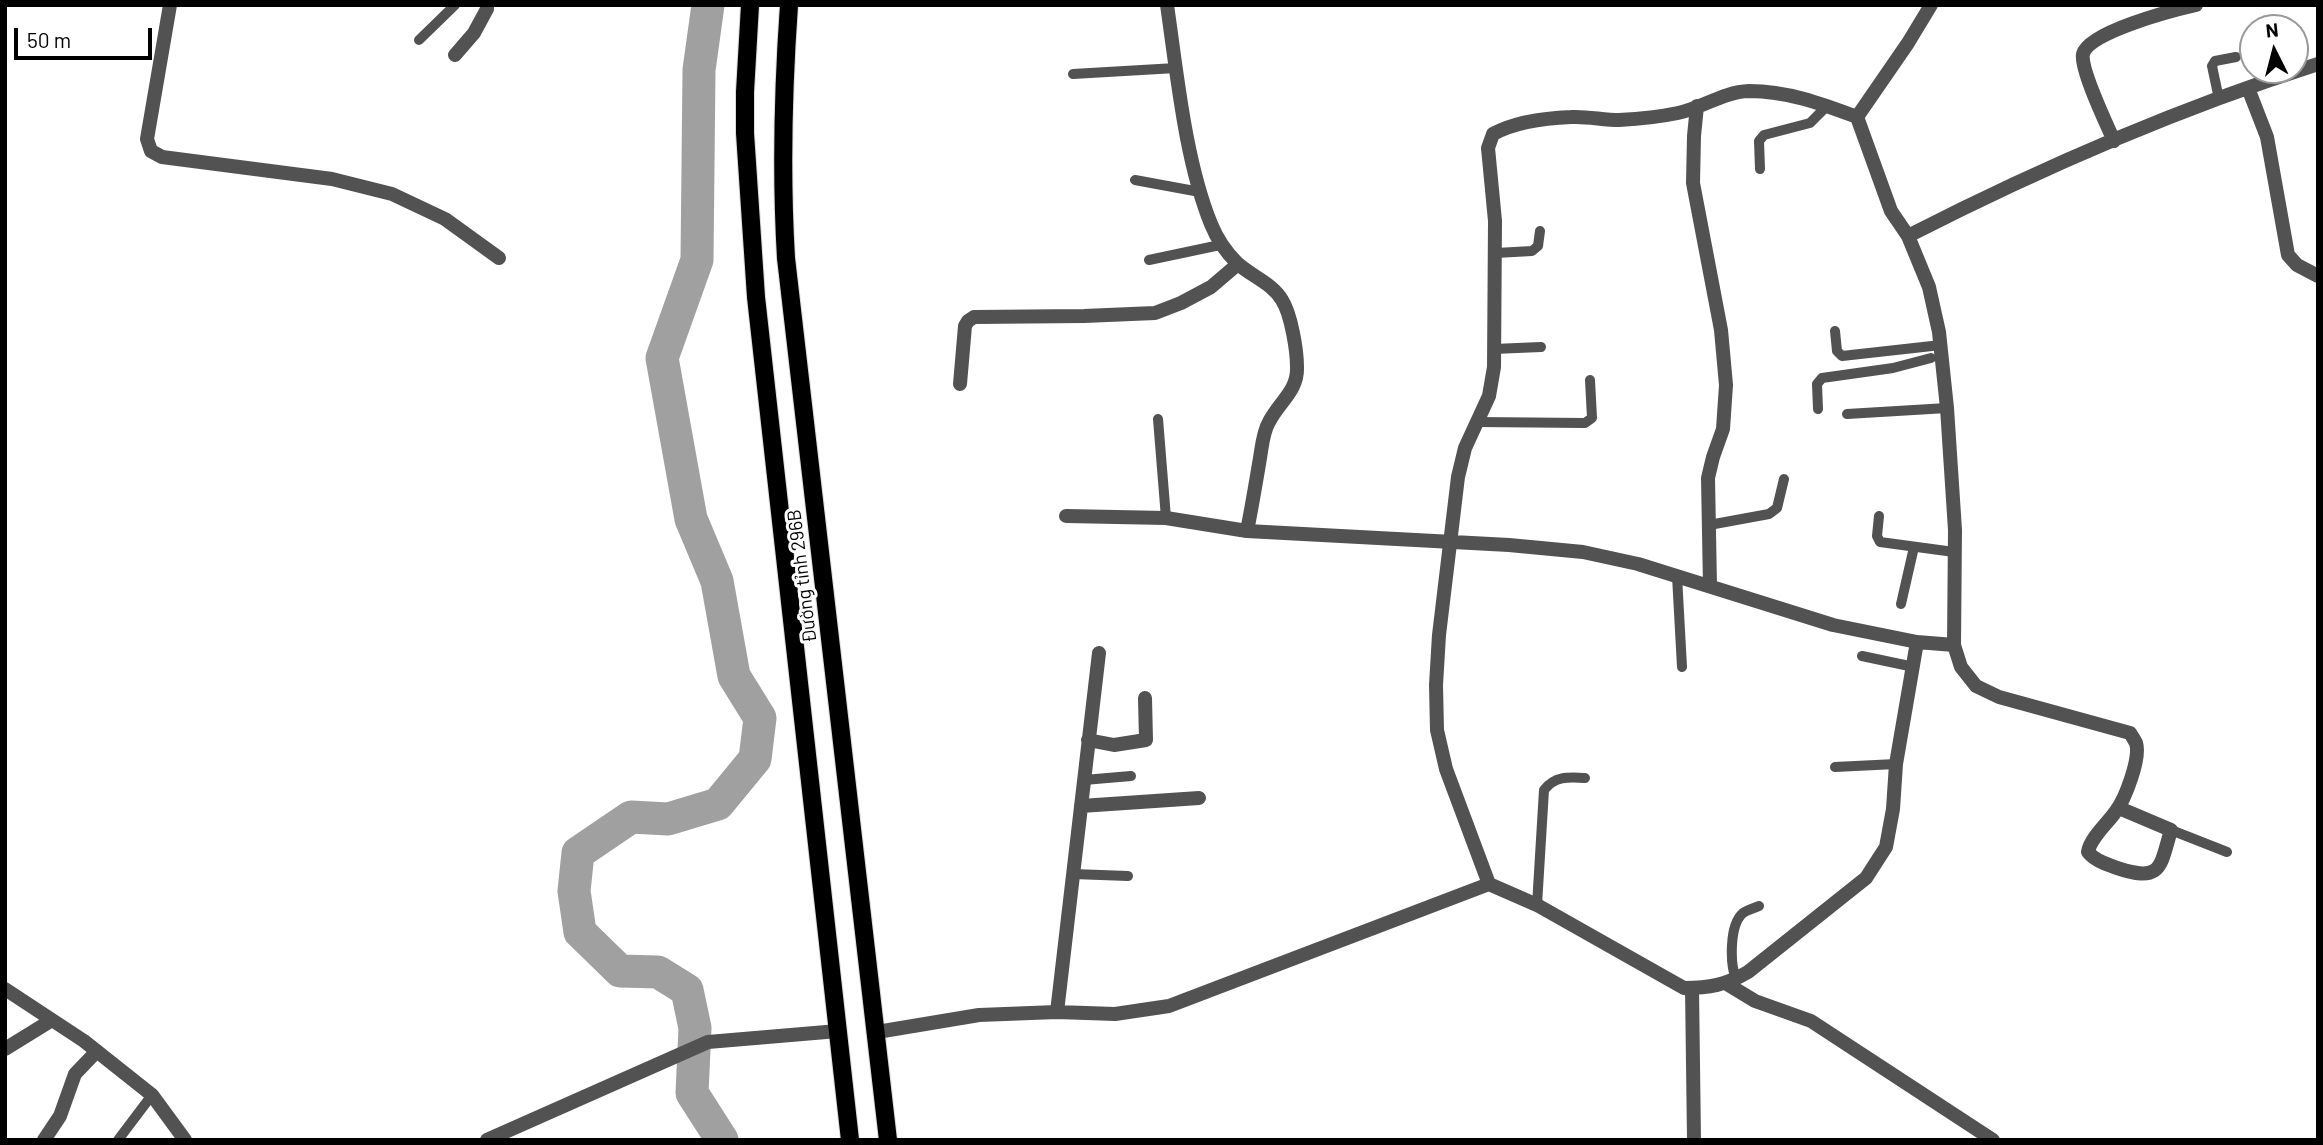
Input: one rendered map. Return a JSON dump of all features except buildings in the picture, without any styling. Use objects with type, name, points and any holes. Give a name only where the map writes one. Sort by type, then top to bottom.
[{"type":"main road","name":"Đường tỉnh 296B","points":[[750,5],[744,92],[756,297],[850,1140]]},
{"type":"main road","name":"Đường tỉnh 296B","points":[[789,5],[783,77],[782,149],[786,258],[888,1140]]},
{"type":"street","points":[[170,5],[147,139],[151,151],[162,157],[332,179],[392,194],[445,219],[499,258]]},
{"type":"street","points":[[455,55],[474,33],[487,5]]},
{"type":"street","points":[[1167,5],[1200,192],[1220,245],[1238,264],[1266,283],[1282,299],[1297,364],[1297,380],[1267,424],[1247,531]]},
{"type":"street","points":[[1857,117],[1909,43],[1931,5]]},
{"type":"street","points":[[2114,141],[2085,69],[2083,54],[2089,44],[2155,16],[2196,5]]},
{"type":"street","points":[[1908,236],[1985,196],[2254,84]]},
{"type":"street","points":[[2248,88],[2267,137],[2288,254],[2297,265],[2318,276]]},
{"type":"street","points":[[1489,884],[1446,769],[1437,730],[1436,685],[1449,542],[1460,467],[1465,448],[1489,396],[1494,349],[1496,221],[1488,148],[1493,134],[1505,128],[1551,119],[1573,117],[1622,120],[1682,112],[1722,96],[1746,91],[1780,93],[1857,117]]},
{"type":"street","points":[[1698,106],[1693,183],[1719,317],[1726,385],[1723,429],[1708,478],[1710,586]]},
{"type":"street","points":[[1857,117],[1891,211],[1908,236],[1930,287],[1947,408],[1954,552],[1954,645],[1961,667],[1976,686],[1999,697],[2130,733],[2136,743],[2131,779],[2119,808],[2088,848],[2091,856],[2103,863],[2138,875],[2156,870],[2171,830],[2119,808]]},
{"type":"street","points":[[960,384],[965,326],[974,317],[1155,313],[1211,287],[1238,264]]},
{"type":"street","points":[[1066,516],[1166,518],[1247,531],[1583,552],[1639,564],[1823,622],[1917,642],[1954,645]]},
{"type":"street","points":[[877,1032],[979,1015],[1057,1012],[1115,1014],[1170,1006],[1489,884],[1537,905],[1684,988],[1708,988],[1732,981],[1748,972],[1866,878],[1886,847],[1893,809],[1896,764],[1917,642]]},
{"type":"street","points":[[1057,1012],[1099,653]]},
{"type":"street","points":[[1088,740],[1115,745],[1146,740],[1145,698]]},
{"type":"street","points":[[1081,806],[1199,798]]},
{"type":"street","points":[[1732,981],[1755,1001],[1811,1021],[1990,1138]]},
{"type":"street","points":[[1692,988],[1694,1140]]},
{"type":"street","points":[[5,989],[97,1051],[152,1095],[185,1140]]},
{"type":"street","points":[[5,1049],[52,1020]]},
{"type":"street","points":[[487,1140],[708,1042],[838,1031]]},
{"type":"street","points":[[44,1140],[60,1116],[75,1074],[97,1051]]},
{"type":"lane","points":[[419,40],[455,5]]},
{"type":"lane","points":[[2219,99],[2212,66],[2215,61],[2236,57]]},
{"type":"lane","points":[[1073,74],[1176,68]]},
{"type":"lane","points":[[1760,169],[1759,141],[1764,135],[1810,123],[1827,106]]},
{"type":"lane","points":[[1135,180],[1200,192]]},
{"type":"lane","points":[[1496,253],[1532,251],[1538,246],[1540,231]]},
{"type":"lane","points":[[1149,260],[1220,245]]},
{"type":"lane","points":[[1835,331],[1837,351],[1842,356],[1938,354]]},
{"type":"lane","points":[[1494,349],[1541,347]]},
{"type":"lane","points":[[1818,409],[1817,384],[1822,378],[1883,369],[1938,354]]},
{"type":"lane","points":[[1477,422],[1585,423],[1592,418],[1590,380]]},
{"type":"lane","points":[[1847,414],[1947,408]]},
{"type":"lane","points":[[1158,419],[1166,518]]},
{"type":"lane","points":[[1709,525],[1769,513],[1777,508],[1784,479]]},
{"type":"lane","points":[[1879,516],[1877,536],[1880,542],[1954,552]]},
{"type":"lane","points":[[1900,604],[1914,547]]},
{"type":"lane","points":[[1677,576],[1682,667]]},
{"type":"lane","points":[[1862,656],[1913,667]]},
{"type":"lane","points":[[1835,767],[1896,764]]},
{"type":"lane","points":[[1084,780],[1131,776]]},
{"type":"lane","points":[[1537,905],[1544,789],[1551,781],[1563,777],[1585,778]]},
{"type":"lane","points":[[2171,830],[2227,852]]},
{"type":"lane","points":[[1073,874],[1128,876]]},
{"type":"lane","points":[[1732,981],[1733,940],[1738,922],[1743,913],[1759,906]]},
{"type":"lane","points":[[118,1140],[152,1095]]},
{"type":"waterway","points":[[708,5],[699,70],[697,260],[662,358],[691,519],[717,581],[734,676],[760,718],[755,759],[718,804],[668,819],[631,817],[578,853],[574,891],[580,932],[620,971],[658,972],[687,990],[695,1028],[692,1093],[722,1140]]}]
